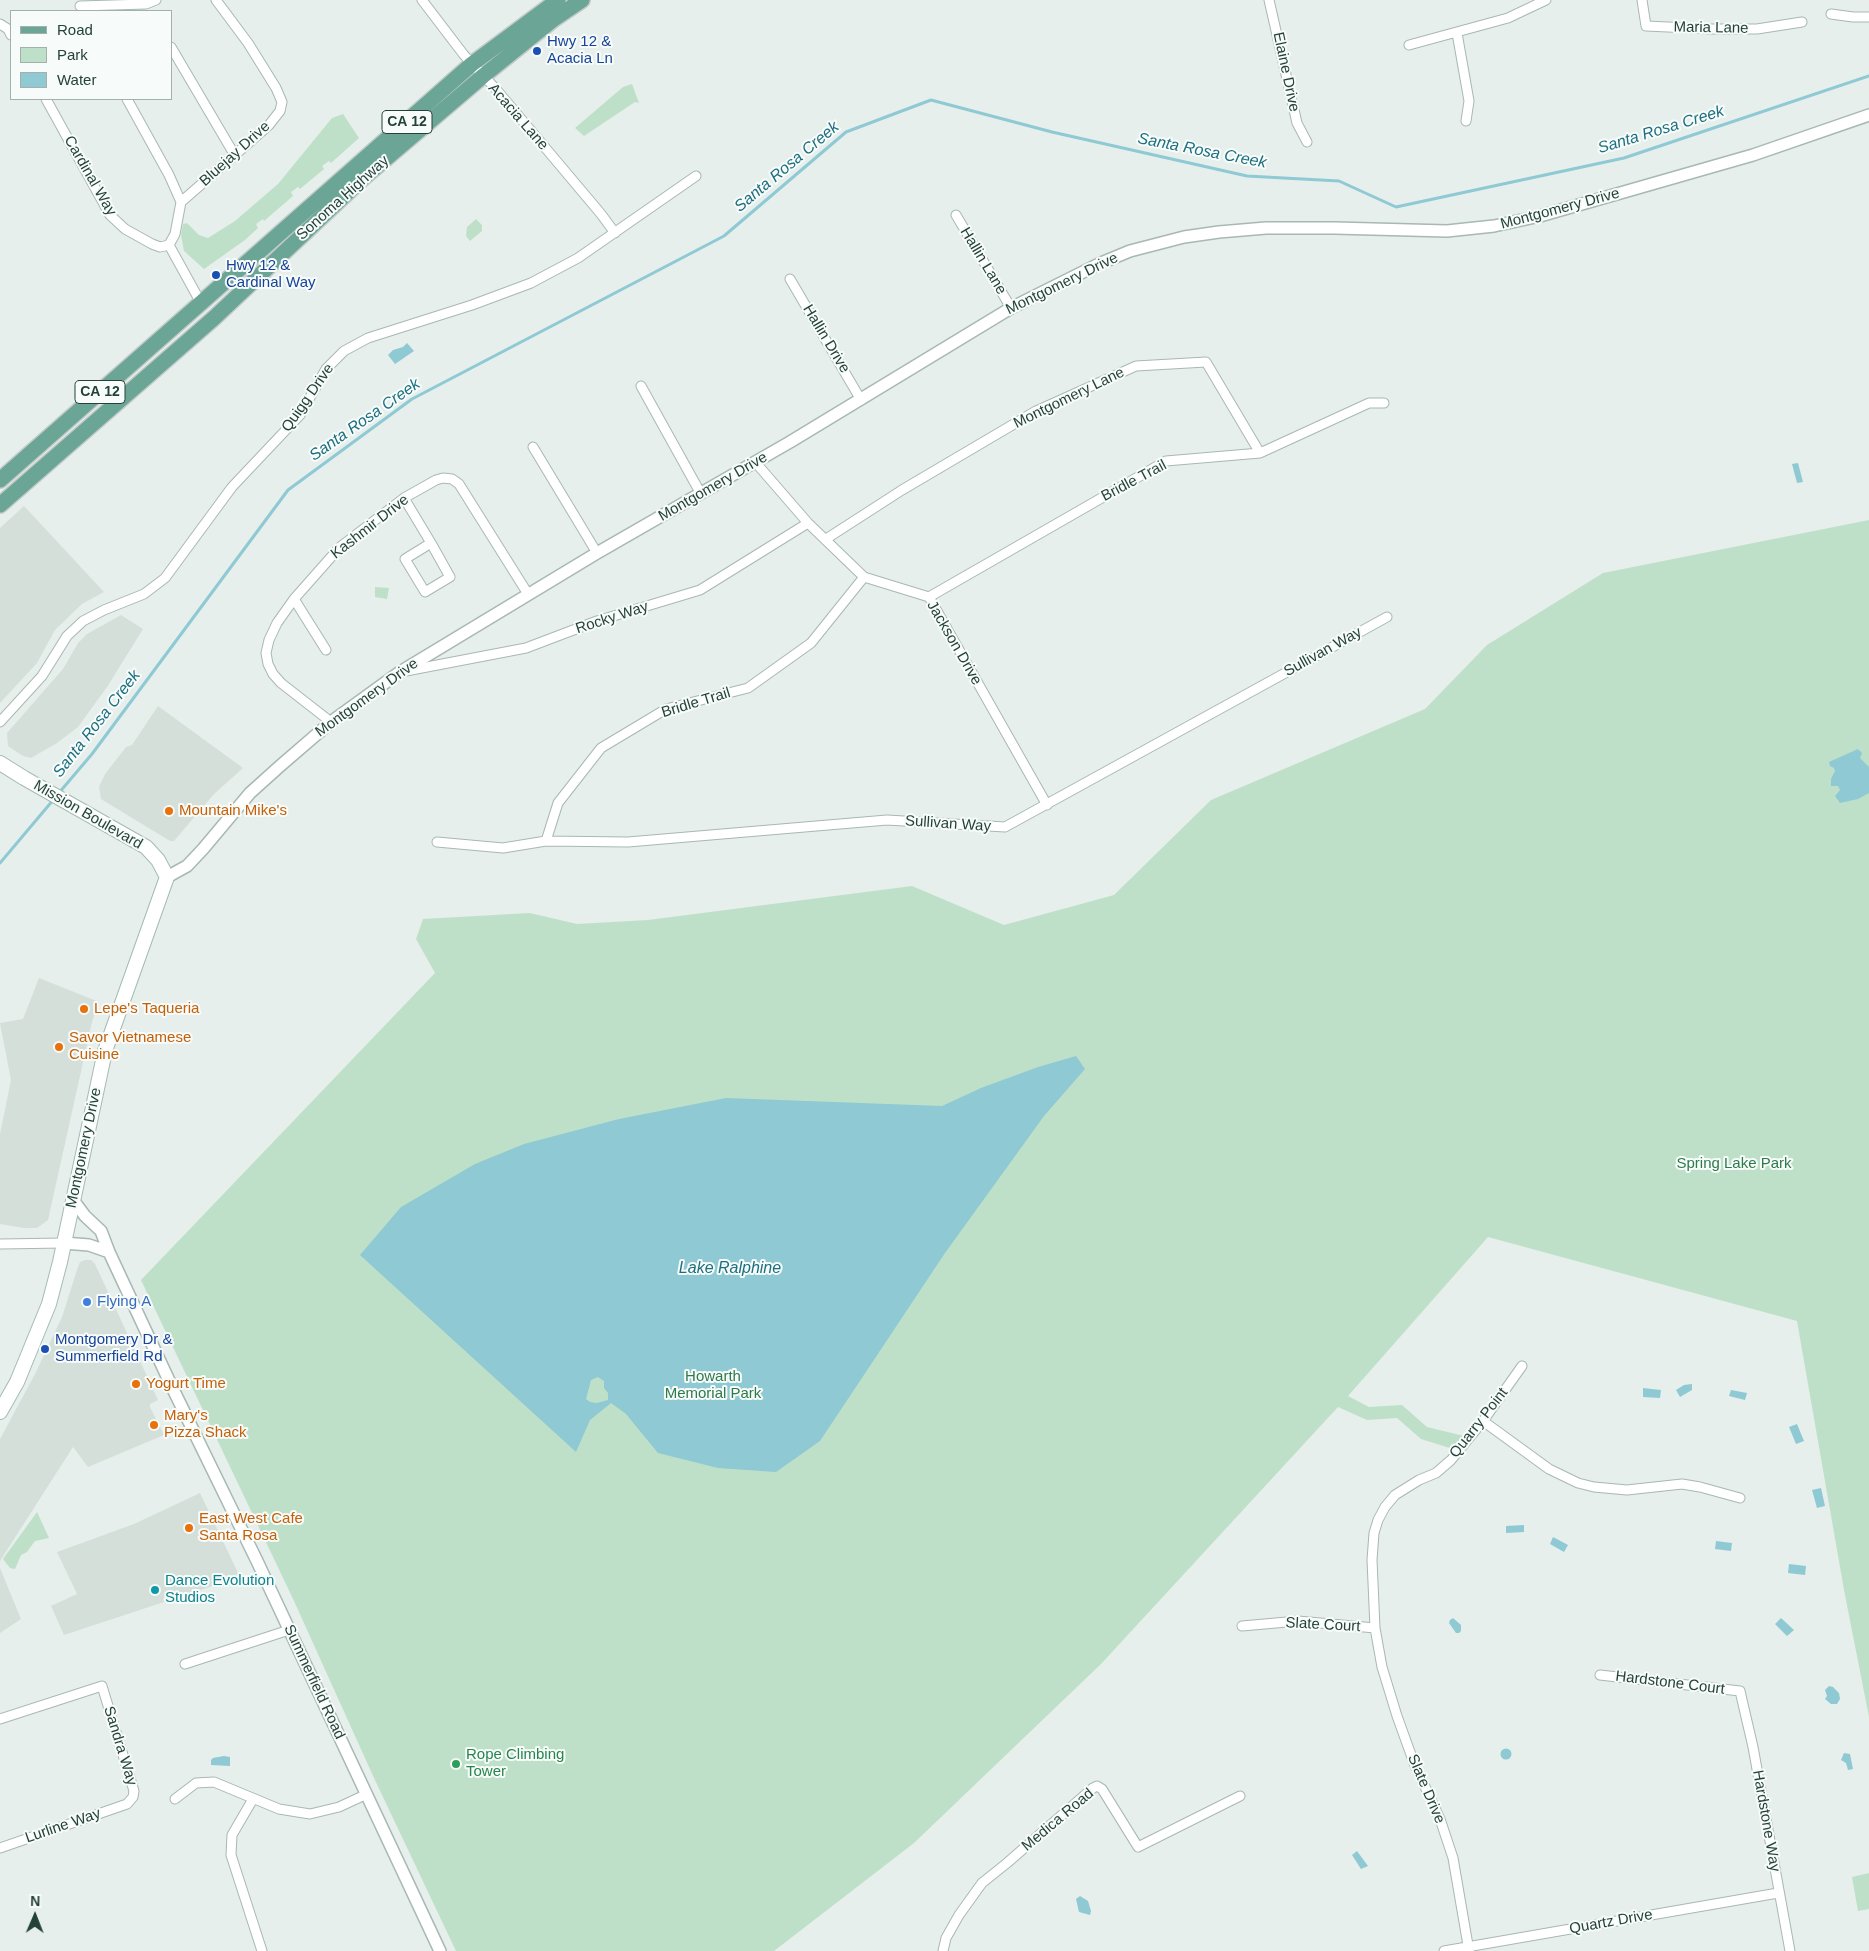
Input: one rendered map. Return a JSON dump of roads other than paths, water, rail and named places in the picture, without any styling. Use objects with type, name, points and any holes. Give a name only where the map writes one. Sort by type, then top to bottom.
[{"type":"main road","name":"Sonoma Highway","points":[[2,474],[201,303],[472,64],[558,0]]},
{"type":"main road","name":"Sonoma Highway","points":[[0,504],[214,318],[362,179],[483,76],[554,19],[582,0]]},
{"type":"main road","points":[[201,303],[214,318]]},
{"type":"main road","name":"Mission Boulevard","points":[[0,763],[146,847],[158,860],[167,877]]},
{"type":"main road","name":"Montgomery Drive","points":[[0,1412],[18,1382],[49,1304],[105,1051],[167,877]]},
{"type":"street","points":[[79,6],[148,8],[156,0]]},
{"type":"street","name":"Bluejay Drive","points":[[181,202],[269,125],[280,111],[282,102],[276,88],[248,43],[216,0]]},
{"type":"street","name":"Acacia Lane","points":[[422,0],[472,64],[595,207],[615,234]]},
{"type":"street","name":"Elaine Drive","points":[[1269,0],[1297,123],[1307,142]]},
{"type":"street","points":[[1409,45],[1508,18],[1546,0]]},
{"type":"street","name":"Maria Lane","points":[[1642,0],[1646,26],[1757,29],[1802,22]]},
{"type":"street","points":[[1831,14],[1869,17]]},
{"type":"street","points":[[0,24],[8,29],[10,33]]},
{"type":"street","points":[[1457,33],[1469,101],[1466,121]]},
{"type":"street","points":[[172,49],[234,154]]},
{"type":"street","name":"Cardinal Way","points":[[47,100],[110,215],[125,229],[152,244],[160,247],[169,245]]},
{"type":"street","points":[[127,100],[169,175],[181,202],[175,234],[169,245],[201,303]]},
{"type":"street","name":"Montgomery Drive","points":[[167,877],[187,866],[250,793],[331,722],[400,672],[597,553],[756,463],[862,400],[1011,308],[1108,260],[1130,251],[1184,237],[1266,228],[1447,231],[1494,226],[1540,216],[1753,155],[1869,115]]},
{"type":"street","name":"Quigg Drive","points":[[0,722],[42,676],[67,636],[83,621],[94,614],[144,594],[165,578],[232,488],[300,415],[326,368],[344,351],[368,338],[466,307],[531,283],[578,258],[696,176]]},
{"type":"street","name":"Hallin Lane","points":[[956,215],[1011,308]]},
{"type":"street","name":"Hallin Drive","points":[[790,279],[862,400]]},
{"type":"street","name":"Montgomery Lane","points":[[826,539],[902,490],[1036,410],[1136,366],[1206,362],[1260,453]]},
{"type":"street","points":[[641,386],[701,494]]},
{"type":"street","name":"Bridle Trail","points":[[928,597],[1166,461],[1260,453],[1369,403],[1384,403]]},
{"type":"street","points":[[533,447],[597,553]]},
{"type":"street","name":"Jackson Drive","points":[[756,463],[808,523],[864,577],[928,597],[1048,806]]},
{"type":"street","name":"Kashmir Drive","points":[[331,722],[273,674],[268,664],[266,653],[269,640],[277,623],[294,599],[340,547],[404,498],[443,478],[452,479],[459,484],[528,594]]},
{"type":"street","points":[[404,498],[450,576],[425,592],[405,559],[430,543]]},
{"type":"street","name":"Rocky Way","points":[[400,672],[526,648],[597,621],[700,590],[808,523]]},
{"type":"street","name":"Bridle Trail","points":[[546,841],[558,803],[601,748],[666,709],[748,688],[811,643],[864,577]]},
{"type":"street","points":[[294,599],[326,650]]},
{"type":"street","name":"Sullivan Way","points":[[437,842],[503,848],[546,841],[628,842],[886,820],[1005,827],[1048,806],[1387,617]]},
{"type":"street","name":"Summerfield Road","points":[[73,1200],[85,1216],[102,1231],[109,1252],[172,1387],[440,1951]]},
{"type":"street","points":[[0,1244],[64,1243],[89,1245],[109,1252]]},
{"type":"street","name":"Quarry Point","points":[[1375,1628],[1372,1560],[1374,1533],[1378,1520],[1395,1495],[1419,1480],[1436,1473],[1452,1460],[1483,1421],[1522,1366]]},
{"type":"street","points":[[1483,1421],[1543,1465],[1563,1477],[1578,1482],[1627,1490],[1682,1484],[1740,1498]]},
{"type":"street","name":"Slate Court","points":[[1242,1626],[1298,1621],[1375,1628]]},
{"type":"street","name":"Slate Drive","points":[[1375,1628],[1382,1667],[1397,1716],[1414,1763],[1440,1819],[1453,1858],[1469,1949]]},
{"type":"street","points":[[185,1664],[289,1630]]},
{"type":"street","name":"Hardstone Court","points":[[1600,1675],[1740,1691]]},
{"type":"street","name":"Sandra Way","points":[[0,1719],[102,1686],[134,1791],[133,1798],[127,1804]]},
{"type":"street","name":"Hardstone Way","points":[[1740,1691],[1790,1951]]},
{"type":"street","points":[[175,1799],[196,1783],[214,1782],[279,1809],[310,1814],[339,1807],[367,1794]]},
{"type":"street","name":"Medica Road","points":[[943,1951],[946,1938],[959,1915],[982,1883],[1093,1788],[1097,1786],[1102,1790],[1138,1847],[1240,1796]]},
{"type":"street","points":[[253,1799],[232,1835],[231,1855],[262,1951]]},
{"type":"street","name":"Lurline Way","points":[[0,1848],[127,1804]]},
{"type":"street","name":"Quartz Drive","points":[[1444,1951],[1469,1949],[1778,1893]]},
{"type":"water","points":[[407,343],[414,351],[395,364],[388,355],[393,350],[403,347]]},
{"type":"water","points":[[1798,463],[1803,482],[1797,483],[1792,464]]},
{"type":"water","points":[[1858,749],[1862,753],[1860,758],[1869,767],[1869,793],[1858,799],[1840,803],[1835,796],[1840,790],[1838,786],[1831,786],[1831,779],[1835,771],[1829,762]]},
{"type":"water","name":"Lake Ralphine","points":[[1076,1056],[1085,1069],[1044,1116],[945,1253],[820,1441],[776,1472],[718,1468],[658,1453],[626,1414],[611,1403],[590,1420],[576,1452],[360,1255],[401,1207],[475,1164],[524,1144],[619,1119],[726,1098],[942,1106],[981,1088],[1038,1067]],"holes":[[[598,1377],[604,1381],[608,1400],[597,1403],[586,1399],[591,1380]]]},
{"type":"water","points":[[1692,1384],[1692,1390],[1680,1397],[1676,1390],[1684,1385]]},
{"type":"water","points":[[1643,1388],[1661,1390],[1660,1398],[1643,1397]]},
{"type":"water","points":[[1731,1390],[1747,1393],[1745,1400],[1729,1396]]},
{"type":"water","points":[[1797,1424],[1804,1441],[1796,1444],[1789,1427]]},
{"type":"water","points":[[1821,1488],[1825,1506],[1817,1508],[1812,1490]]},
{"type":"water","points":[[1524,1525],[1524,1532],[1506,1533],[1506,1526]]},
{"type":"water","points":[[1553,1537],[1568,1545],[1564,1552],[1550,1544]]},
{"type":"water","points":[[1716,1541],[1732,1543],[1731,1551],[1715,1549]]},
{"type":"water","points":[[1789,1564],[1806,1566],[1805,1575],[1788,1573]]},
{"type":"water","points":[[1453,1618],[1461,1625],[1459,1633],[1456,1633],[1449,1623]]},
{"type":"water","points":[[1781,1618],[1794,1630],[1787,1636],[1775,1624]]},
{"type":"water","points":[[1829,1686],[1839,1693],[1840,1699],[1837,1704],[1831,1704],[1825,1699],[1827,1696],[1825,1690]]},
{"type":"water","points":[[1506,1748],[1512,1754],[1506,1760],[1500,1754]]},
{"type":"water","points":[[1844,1753],[1850,1754],[1853,1769],[1848,1770],[1846,1763],[1841,1760]]},
{"type":"water","points":[[230,1757],[230,1766],[211,1765],[213,1758]]},
{"type":"water","points":[[1357,1851],[1368,1866],[1361,1869],[1352,1855]]},
{"type":"water","points":[[1080,1896],[1088,1901],[1091,1911],[1090,1915],[1079,1912],[1076,1899]]},
{"type":"waterway","name":"Santa Rosa Creek","points":[[58,794],[92,754],[288,490],[412,399],[724,236],[846,132],[931,100],[1052,132],[1247,176],[1339,181],[1396,207],[1624,158],[1869,76]]},
{"type":"waterway","name":"Santa Rosa Creek","points":[[0,863],[54,799]]},
{"type":"place","name":"Hwy 12 & Acacia Ln","points":[[537,51]]},
{"type":"place","name":"Hwy 12 & Cardinal Way","points":[[216,275]]},
{"type":"place","name":"Mountain Mike's","points":[[169,811]]},
{"type":"place","name":"Lepe's Taqueria","points":[[84,1009]]},
{"type":"place","name":"Savor Vietnamese Cuisine","points":[[59,1047]]},
{"type":"place","name":"Flying A","points":[[87,1302]]},
{"type":"place","name":"Montgomery Dr & Summerfield Rd","points":[[45,1349]]},
{"type":"place","name":"Yogurt Time","points":[[136,1384]]},
{"type":"place","name":"Mary's Pizza Shack","points":[[154,1425]]},
{"type":"place","name":"East West Cafe Santa Rosa","points":[[189,1528]]},
{"type":"place","name":"Dance Evolution Studios","points":[[155,1590]]},
{"type":"place","name":"Rope Climbing Tower","points":[[456,1764]]},
{"type":"park label","name":"Spring Lake Park","points":[[1734,1164]]},
{"type":"park label","name":"Howarth Memorial Park","points":[[713,1386]]}]
